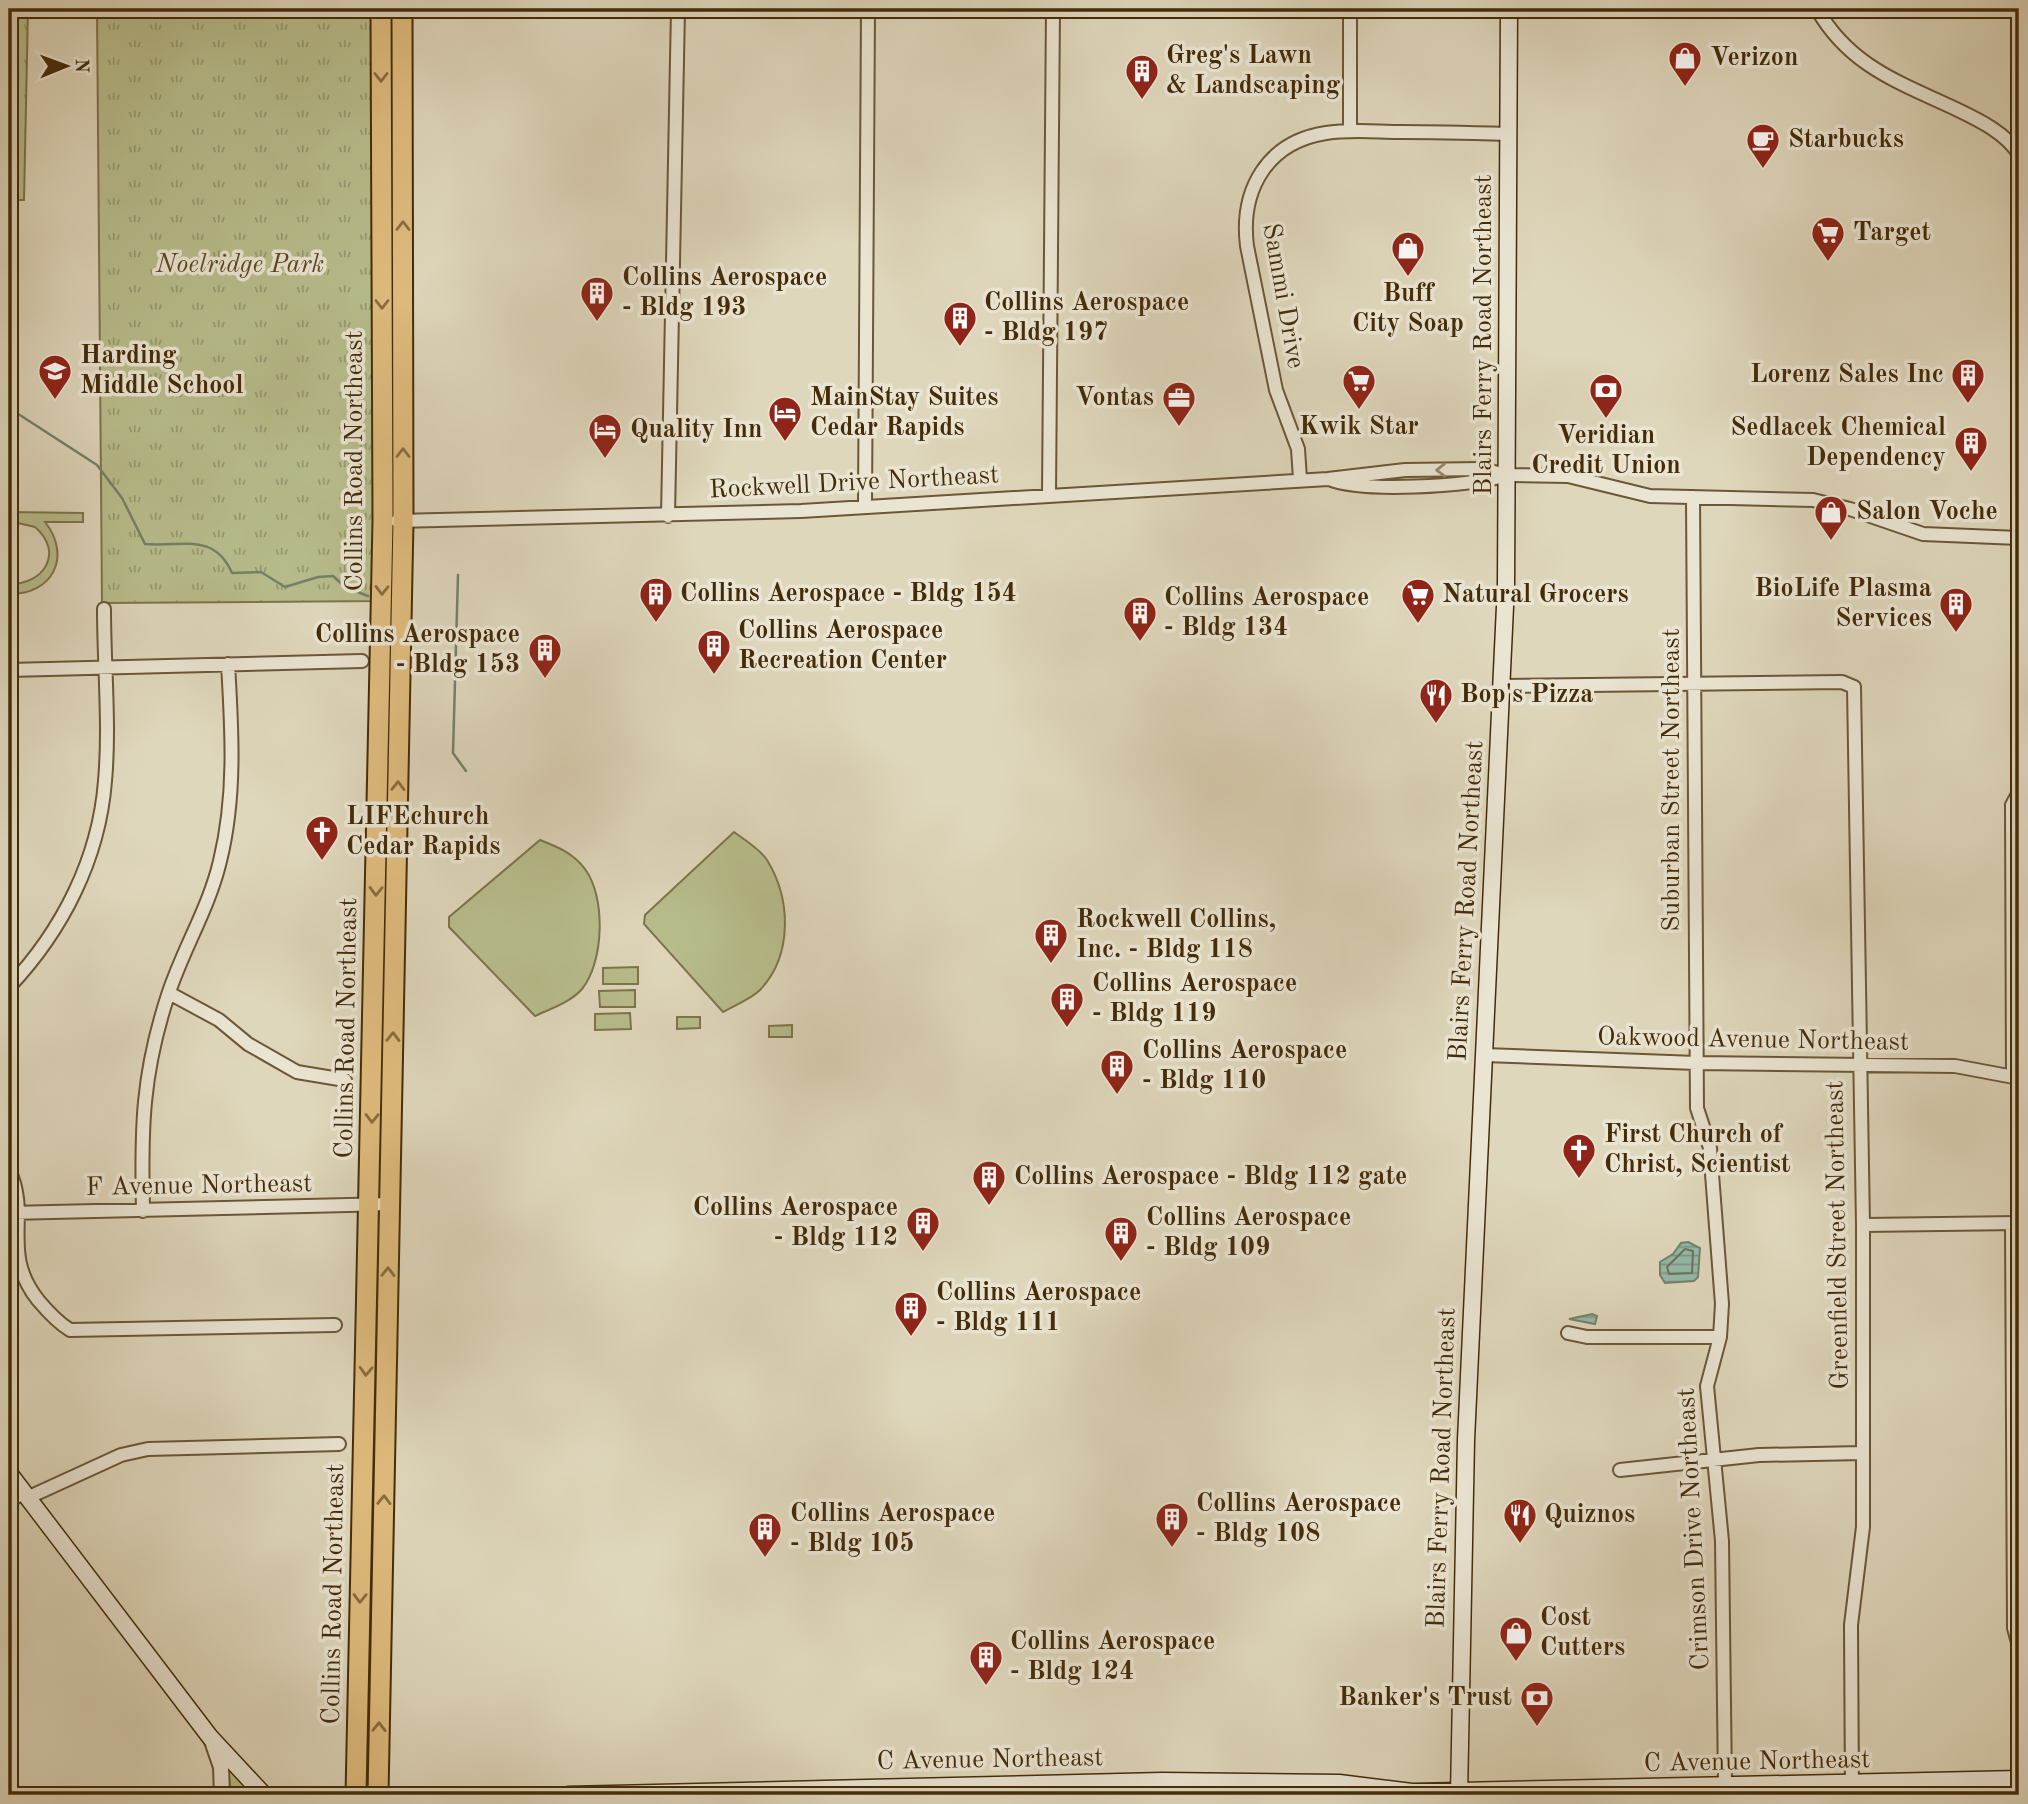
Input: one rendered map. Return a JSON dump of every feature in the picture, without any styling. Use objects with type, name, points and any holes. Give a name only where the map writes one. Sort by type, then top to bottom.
[{"type":"highway","name":"Collins Road Northeast","points":[[378,1795],[383,522],[381,9]]},
{"type":"highway","name":"Collins Road Northeast","points":[[356,1795],[380,1204],[403,522],[402,9]]},
{"type":"main road","name":"Blairs Ferry Road Northeast","points":[[1459,1794],[1466,1440],[1502,686],[1508,475],[1509,9]]},
{"type":"main road","points":[[9,1473],[210,1737],[264,1795]]},
{"type":"main road","name":"C Avenue Northeast","points":[[568,1795],[1162,1781],[1339,1783],[1412,1792],[1459,1794],[1577,1793],[1725,1786],[1852,1790],[2019,1779]]},
{"type":"main road","name":"C Avenue Northeast","points":[[1395,1795],[1412,1792]]},
{"type":"street","points":[[668,516],[678,9]]},
{"type":"street","points":[[864,506],[868,9]]},
{"type":"street","points":[[1049,494],[1053,9]]},
{"type":"street","points":[[1350,9],[1350,131]]},
{"type":"street","points":[[1816,9],[1842,46],[1862,63],[1982,122],[2018,148]]},
{"type":"street","name":"Sammi Drive","points":[[1300,479],[1298,449],[1276,390],[1244,223],[1248,200],[1269,162],[1286,147],[1306,138],[1350,131],[1509,134]]},
{"type":"street","name":"Rockwell Drive Northeast","points":[[383,522],[668,516],[1300,479],[1328,479],[1359,485],[1481,482],[1508,475],[1568,476],[1650,496],[1813,500],[1850,509],[1923,534],[2019,538]]},
{"type":"street","name":"Suburban Street Northeast","points":[[1693,497],[1696,1063]]},
{"type":"street","points":[[9,987],[55,929],[73,897],[95,838],[105,780],[104,609]]},
{"type":"street","points":[[9,670],[362,662]]},
{"type":"street","points":[[143,1210],[141,1128],[144,1091],[169,993],[207,906],[228,820],[232,753],[229,664]]},
{"type":"street","name":"Greenfield Street Northeast","points":[[1694,684],[1842,682],[1854,687],[1856,698],[1863,1225],[1863,1527],[1851,1625],[1852,1790]]},
{"type":"street","points":[[1502,686],[1694,684]]},
{"type":"street","points":[[2016,1078],[2012,806],[2019,792]]},
{"type":"street","points":[[169,993],[219,1020],[248,1044],[279,1064],[297,1072],[345,1080]]},
{"type":"street","name":"Oakwood Avenue Northeast","points":[[1485,1055],[1696,1063],[1955,1066],[2016,1078]]},
{"type":"street","name":"Crimson Drive Northeast","points":[[1696,1063],[1697,1114],[1710,1148],[1721,1304],[1720,1337],[1707,1385],[1722,1541],[1725,1786]]},
{"type":"street","points":[[9,1170],[20,1274],[53,1317],[70,1329],[335,1325]]},
{"type":"street","name":"F Avenue Northeast","points":[[13,1213],[380,1204]]},
{"type":"street","points":[[1863,1225],[2016,1223],[2014,1628],[2019,1646]]},
{"type":"street","points":[[1568,1333],[1587,1337],[1720,1337]]},
{"type":"street","points":[[9,1502],[121,1455],[148,1449],[339,1444]]},
{"type":"street","points":[[1620,1471],[1759,1455],[1862,1453]]},
{"type":"street","points":[[210,1737],[219,1758],[222,1795]]},
{"type":"green space","points":[[9,9],[28,9],[24,200],[9,200]]},
{"type":"green space","name":"Noelridge Park","points":[[97,9],[381,9],[381,601],[102,603]]},
{"type":"green space","points":[[9,512],[83,513],[83,522],[45,522],[57,548],[54,571],[47,581],[24,593],[9,594],[9,584],[21,583],[40,573],[49,557],[48,547],[35,527],[9,521]]},
{"type":"green space","points":[[734,832],[767,860],[781,892],[785,926],[783,944],[771,976],[760,990],[748,999],[723,1012],[644,924],[645,915]]},
{"type":"green space","points":[[540,840],[570,855],[585,869],[596,896],[600,929],[595,963],[582,989],[566,1001],[535,1016],[449,927],[449,917]]},
{"type":"green space","points":[[638,967],[638,984],[603,984],[603,968]]},
{"type":"green space","points":[[635,990],[635,1007],[600,1007],[599,991]]},
{"type":"green space","points":[[630,1013],[631,1029],[595,1030],[595,1014]]},
{"type":"green space","points":[[677,1017],[700,1017],[700,1028],[677,1029]]},
{"type":"green space","points":[[792,1025],[792,1037],[769,1037],[769,1026]]},
{"type":"green space","points":[[227,1762],[256,1795],[231,1795]]},
{"type":"water","points":[[1688,1242],[1700,1248],[1698,1277],[1694,1281],[1665,1283],[1660,1275],[1660,1262],[1673,1254],[1681,1243]]},
{"type":"water","points":[[1592,1314],[1597,1316],[1595,1324],[1569,1319]]},
{"type":"waterway","points":[[9,408],[97,465],[122,498],[145,544],[196,544],[216,552],[225,560],[232,573],[261,572],[285,587],[318,577],[333,576],[345,587],[368,596]]},
{"type":"waterway","points":[[458,575],[453,753],[466,771]]},
{"type":"place","name":"Verizon","points":[[1685,88]]},
{"type":"place","name":"Greg's Lawn & Landscaping","points":[[1142,101]]},
{"type":"place","name":"Starbucks","points":[[1763,170]]},
{"type":"place","name":"Target","points":[[1828,263]]},
{"type":"place","name":"Buff City Soap","points":[[1408,278]]},
{"type":"place","name":"Collins Aerospace - Bldg 193","points":[[597,323]]},
{"type":"place","name":"Collins Aerospace - Bldg 197","points":[[960,348]]},
{"type":"place","name":"Harding Middle School","points":[[55,401]]},
{"type":"place","name":"Lorenz Sales Inc","points":[[1968,405]]},
{"type":"place","name":"Kwik Star","points":[[1359,411]]},
{"type":"place","name":"Veridian Credit Union","points":[[1606,420]]},
{"type":"place","name":"Vontas","points":[[1179,428]]},
{"type":"place","name":"MainStay Suites Cedar Rapids","points":[[785,443]]},
{"type":"place","name":"Quality Inn","points":[[605,460]]},
{"type":"place","name":"Sedlacek Chemical Dependency","points":[[1971,473]]},
{"type":"place","name":"Salon Voche","points":[[1831,542]]},
{"type":"place","name":"Collins Aerospace - Bldg 154","points":[[656,624]]},
{"type":"place","name":"Natural Grocers","points":[[1418,625]]},
{"type":"place","name":"BioLife Plasma Services","points":[[1956,634]]},
{"type":"place","name":"Collins Aerospace - Bldg 134","points":[[1140,643]]},
{"type":"place","name":"Collins Aerospace Recreation Center","points":[[714,676]]},
{"type":"place","name":"Collins Aerospace - Bldg 153","points":[[545,680]]},
{"type":"place","name":"Bop's Pizza","points":[[1436,725]]},
{"type":"place","name":"LIFEchurch Cedar Rapids","points":[[322,862]]},
{"type":"place","name":"Rockwell Collins, Inc. - Bldg 118","points":[[1051,965]]},
{"type":"place","name":"Collins Aerospace - Bldg 119","points":[[1067,1029]]},
{"type":"place","name":"Collins Aerospace - Bldg 110","points":[[1117,1096]]},
{"type":"place","name":"First Church of Christ, Scientist","points":[[1579,1180]]},
{"type":"place","name":"Collins Aerospace - Bldg 112 gate","points":[[989,1207]]},
{"type":"place","name":"Collins Aerospace - Bldg 112","points":[[923,1253]]},
{"type":"place","name":"Collins Aerospace - Bldg 109","points":[[1121,1263]]},
{"type":"place","name":"Collins Aerospace - Bldg 111","points":[[911,1338]]},
{"type":"place","name":"Quiznos","points":[[1520,1545]]},
{"type":"place","name":"Collins Aerospace - Bldg 108","points":[[1172,1549]]},
{"type":"place","name":"Collins Aerospace - Bldg 105","points":[[765,1559]]},
{"type":"place","name":"Cost Cutters","points":[[1516,1663]]},
{"type":"place","name":"Collins Aerospace - Bldg 124","points":[[986,1687]]},
{"type":"place","name":"Banker's Trust","points":[[1537,1728]]}]
